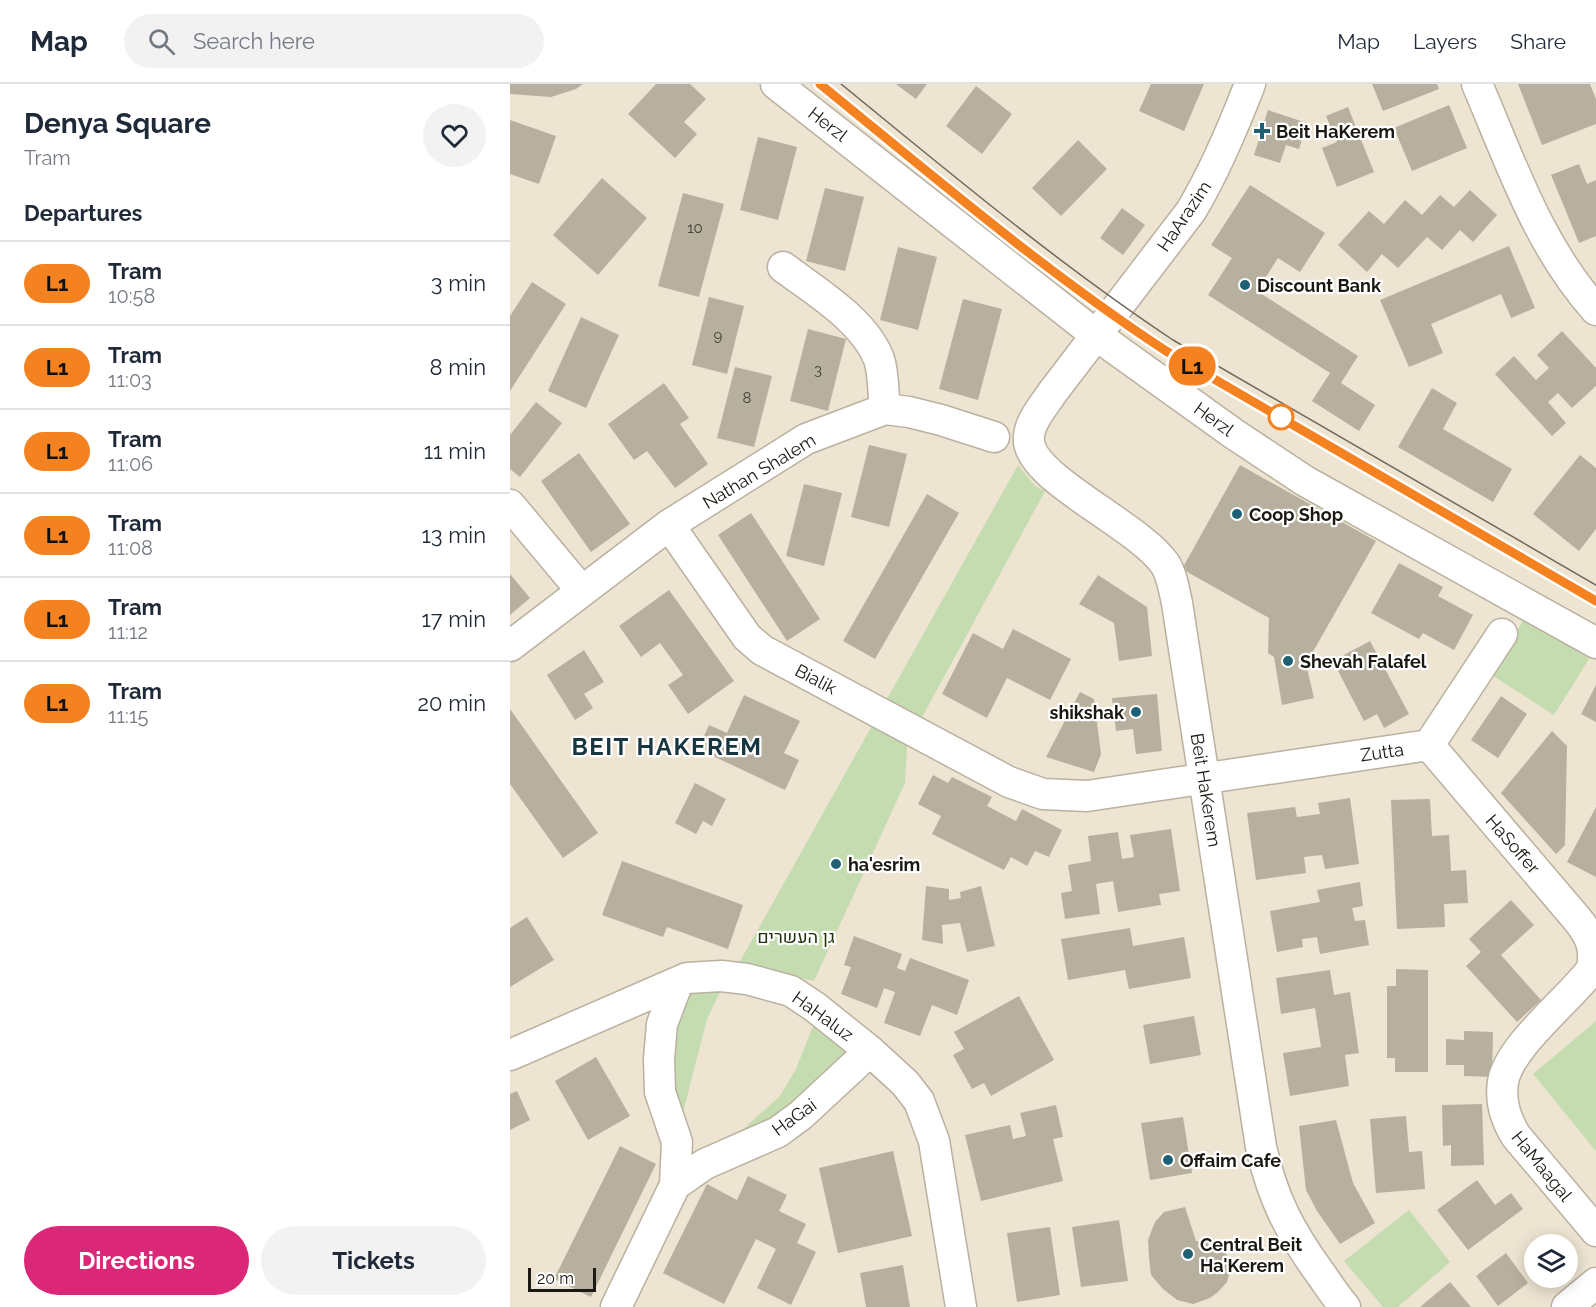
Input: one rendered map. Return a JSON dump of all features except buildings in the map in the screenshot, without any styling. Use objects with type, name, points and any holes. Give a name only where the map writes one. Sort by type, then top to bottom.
[{"type":"street","name":"Herzl","points":[[776,84],[1096,335],[1234,434],[1305,481],[1596,643]]},
{"type":"street","name":"HaArazim","points":[[1096,335],[1191,211],[1216,165],[1250,84]]},
{"type":"street","points":[[1477,84],[1534,219],[1559,262],[1579,291],[1596,310]]},
{"type":"street","points":[[783,267],[843,312],[868,339],[879,360],[885,410]]},
{"type":"street","name":"Beit HaKerem","points":[[1096,335],[1035,418],[1029,444],[1037,462],[1050,473],[1144,541],[1166,565],[1172,580],[1266,1170],[1279,1207],[1296,1239],[1345,1307]]},
{"type":"street","name":"Nathan Shalem","points":[[669,525],[806,439],[885,410],[909,412],[994,437]]},
{"type":"street","points":[[510,505],[582,590]]},
{"type":"street","points":[[510,646],[669,525]]},
{"type":"street","name":"Bialik","points":[[669,525],[747,637],[762,650],[1009,782],[1043,794],[1087,796],[1204,778]]},
{"type":"street","name":"Zutta","points":[[1204,778],[1429,746],[1502,634]]},
{"type":"street","name":"HaSoffer","points":[[1429,746],[1577,919],[1590,935],[1593,946]]},
{"type":"street","name":"HaMaagal","points":[[1593,946],[1595,958],[1592,969],[1519,1048],[1503,1081],[1502,1098],[1507,1120],[1516,1136],[1596,1232]]},
{"type":"street","name":"HaHaluz","points":[[510,1055],[687,978],[722,976],[747,979],[791,991],[870,1051],[905,1083],[919,1101],[934,1141],[961,1307]]},
{"type":"street","name":"HaGai","points":[[616,1307],[675,1185],[677,1142],[660,1092],[659,1059],[662,1024],[678,982]]},
{"type":"street","name":"HaGai","points":[[675,1185],[705,1164],[778,1132],[801,1115],[870,1051]]},
{"type":"street","points":[[1567,1307],[1596,1283]]},
{"type":"green space","name":"גן העשרים","points":[[1018,465],[1035,486],[1045,491],[907,745],[905,783],[814,981],[738,965]]},
{"type":"green space","points":[[1525,618],[1589,659],[1554,715],[1490,674]]},
{"type":"green space","points":[[722,988],[707,1019],[681,1120],[666,1052],[687,990]]},
{"type":"green space","points":[[815,1021],[851,1055],[802,1103],[732,1139],[780,1096],[796,1069]]},
{"type":"green space","points":[[1596,1021],[1596,1151],[1533,1074]]},
{"type":"green space","points":[[1409,1210],[1450,1262],[1398,1307],[1383,1307],[1344,1261]]},
{"type":"tram line","points":[[820,84],[1033,256],[1166,351],[1596,601]]},
{"type":"tram line","name":"L1","points":[[820,84],[1003,232],[1111,315],[1166,351],[1596,601]]},
{"type":"tram line","points":[[841,84],[1045,248],[1173,340],[1596,585]]},
{"type":"place","name":"Beit HaKerem","points":[[1262,131]]},
{"type":"place","name":"Discount Bank","points":[[1245,285]]},
{"type":"place","name":"Coop Shop","points":[[1237,514]]},
{"type":"place","name":"Shevah Falafel","points":[[1288,661]]},
{"type":"place","name":"shikshak","points":[[1136,712]]},
{"type":"place","name":"ha'esrim","points":[[836,864]]},
{"type":"place","name":"Offaim Cafe","points":[[1168,1160]]},
{"type":"place","name":"Central Beit Ha'Kerem","points":[[1188,1254]]},
{"type":"district","name":"BEIT HAKEREM","points":[[667,746]]}]
